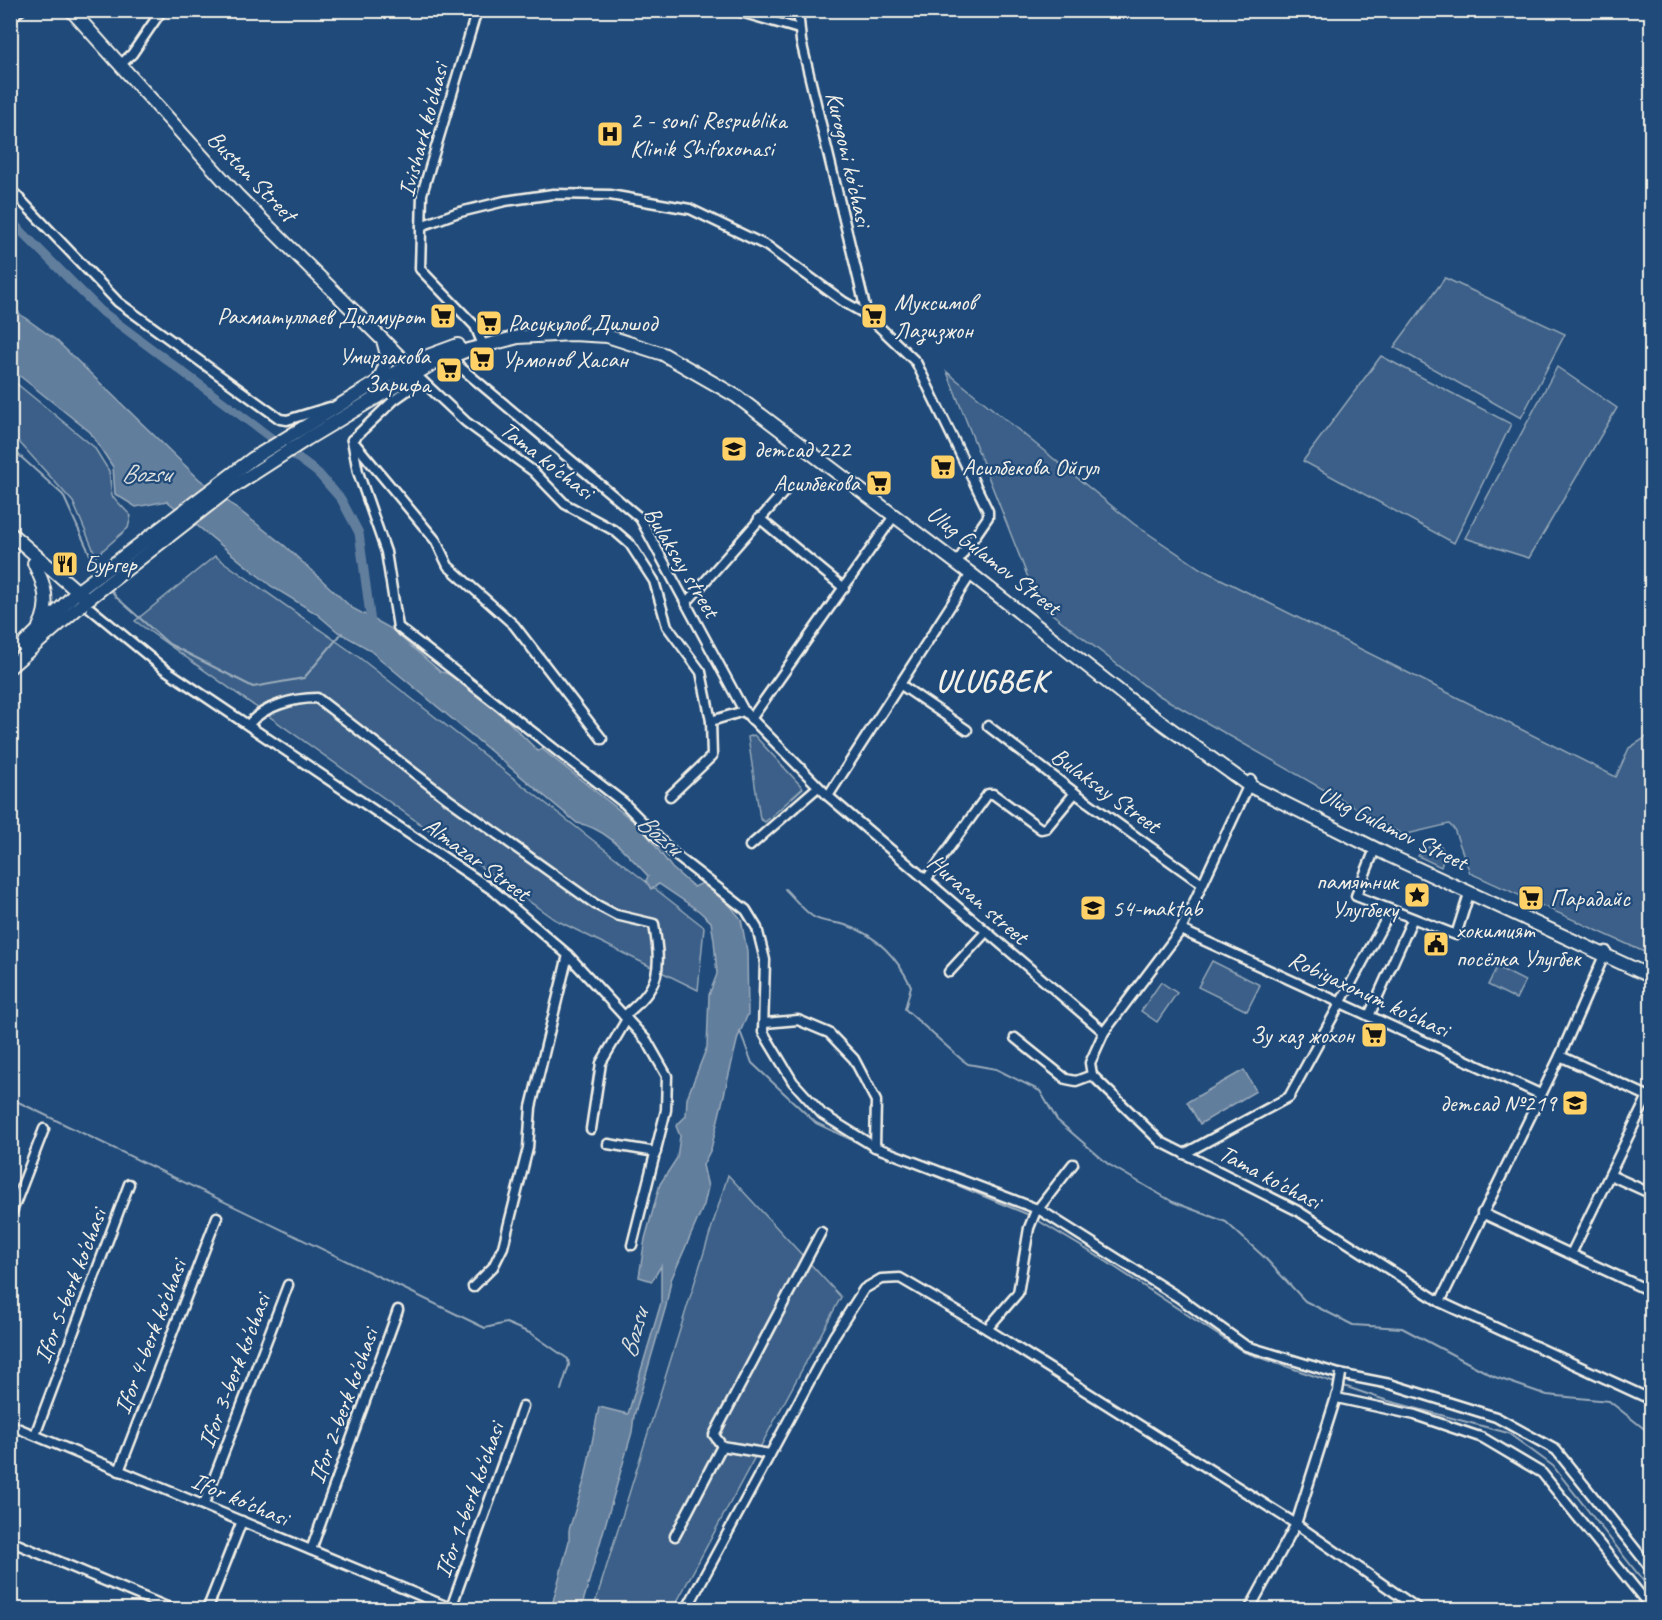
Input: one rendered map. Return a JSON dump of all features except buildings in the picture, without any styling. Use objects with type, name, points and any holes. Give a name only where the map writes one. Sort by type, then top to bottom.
[{"type":"main road","name":"Bustan Street","points":[[71,10],[238,196],[415,373]]},
{"type":"main road","name":"Ulug Gulamov Street","points":[[303,434],[450,352],[535,329],[590,328],[625,334],[665,350],[721,380],[774,416],[1132,695],[1250,782],[1652,977]]},
{"type":"main road","name":"Ulug Gulamov Street","points":[[482,342],[518,337],[573,334],[607,336],[644,346],[700,373],[736,396],[971,574],[1129,699],[1250,782],[1375,849],[1469,894],[1652,972]]},
{"type":"main road","points":[[379,381],[388,359],[382,338]]},
{"type":"main road","name":"Ulug Gulamov Street","points":[[303,434],[336,405],[379,381],[415,373]]},
{"type":"main road","points":[[10,667],[116,569],[224,486],[303,434]]},
{"type":"main road","points":[[10,533],[82,600]]},
{"type":"main road","points":[[10,542],[82,600]]},
{"type":"main road","points":[[29,640],[40,626],[46,603],[45,588],[34,563]]},
{"type":"main road","points":[[10,657],[82,600]]},
{"type":"street","points":[[10,17],[21,10]]},
{"type":"street","points":[[120,65],[132,54],[162,10]]},
{"type":"street","name":"Ivishark ko'chasi","points":[[477,10],[422,194],[420,272],[475,326],[482,342]]},
{"type":"street","points":[[734,10],[799,29]]},
{"type":"street","name":"Kurogoni ko'chasi","points":[[798,10],[799,29],[867,315]]},
{"type":"street","points":[[15,194],[117,302],[280,419],[287,420],[336,405]]},
{"type":"street","points":[[421,226],[456,213],[505,201],[553,194],[610,195],[690,209],[767,246],[844,302],[867,315],[919,367],[988,511],[988,517],[959,558]]},
{"type":"street","name":"Bulaksay street","points":[[450,352],[460,367],[640,518],[744,711],[828,796]]},
{"type":"street","points":[[352,440],[394,400],[415,373]]},
{"type":"street","name":"Tama ko'chasi","points":[[415,373],[466,422],[533,471],[565,504],[615,531],[630,544],[654,581],[667,627],[701,672],[711,721],[712,756],[670,796]]},
{"type":"street","points":[[352,440],[436,541],[448,566],[514,625],[602,739]]},
{"type":"street","points":[[352,440],[358,472],[386,552],[398,627],[624,803],[674,854],[746,910],[757,928],[765,960],[763,1032],[793,1082],[822,1114],[875,1147],[1038,1211],[1178,1297],[1246,1346],[1340,1374],[1390,1384],[1496,1417],[1556,1450],[1652,1569]]},
{"type":"street","points":[[686,603],[784,492]]},
{"type":"street","points":[[751,719],[894,516]]},
{"type":"street","points":[[759,518],[844,588]]},
{"type":"street","points":[[828,796],[902,685],[971,574]]},
{"type":"street","name":"Almazar Street","points":[[82,600],[163,668],[494,891],[568,955],[647,1041],[667,1076],[666,1110],[632,1245]]},
{"type":"street","points":[[902,685],[967,730]]},
{"type":"street","points":[[249,724],[255,717],[288,701],[299,698],[317,698],[448,799],[595,904],[616,915],[654,924],[658,954],[652,989],[626,1018],[601,1063],[591,1129]]},
{"type":"street","points":[[711,721],[744,711]]},
{"type":"street","name":"Bulaksay Street","points":[[988,726],[1075,793],[1202,884]]},
{"type":"street","points":[[1015,1038],[1066,1079],[1076,1081],[1092,1075],[1090,1063],[1104,1032],[1182,930],[1250,782]]},
{"type":"street","points":[[750,846],[818,786]]},
{"type":"street","points":[[926,880],[988,794],[993,794],[1041,829],[1046,828],[1075,793]]},
{"type":"street","name":"Hurasan street","points":[[828,796],[1104,1032]]},
{"type":"street","points":[[1375,849],[1356,896],[1412,920],[1456,935],[1469,894]]},
{"type":"street","points":[[1184,1154],[1289,1097],[1391,910]]},
{"type":"street","points":[[1370,1016],[1412,920]]},
{"type":"street","name":"Robiyaxonum ko'chasi","points":[[1182,930],[1540,1094]]},
{"type":"street","points":[[949,972],[986,932]]},
{"type":"street","points":[[1440,1302],[1560,1056],[1606,953]]},
{"type":"street","points":[[473,1287],[493,1267],[503,1247],[528,1148],[531,1107],[568,955]]},
{"type":"street","points":[[765,1023],[798,1020],[829,1033],[854,1059],[876,1101],[875,1147]]},
{"type":"street","points":[[1560,1056],[1650,1097],[1571,1254]]},
{"type":"street","name":"Tama ko'chasi","points":[[1092,1075],[1161,1142],[1298,1211],[1440,1302],[1652,1400]]},
{"type":"street","points":[[10,1217],[44,1129]]},
{"type":"street","points":[[608,1144],[656,1152]]},
{"type":"street","points":[[987,1329],[1018,1293],[1029,1228],[1038,1211],[1073,1164]]},
{"type":"street","points":[[1610,1175],[1652,1194]]},
{"type":"street","name":"Ifor 5-berk ko'chasi","points":[[34,1435],[129,1184]]},
{"type":"street","points":[[1482,1212],[1652,1292]]},
{"type":"street","name":"Ifor 4-berk ko'chasi","points":[[119,1471],[217,1217]]},
{"type":"street","points":[[770,1454],[722,1446],[714,1434],[821,1232]]},
{"type":"street","points":[[686,1610],[834,1336],[864,1288],[881,1279],[900,1278],[987,1329],[1296,1524],[1420,1610]]},
{"type":"street","name":"Ifor 3-berk ko'chasi","points":[[204,1504],[288,1286]]},
{"type":"street","name":"Ifor 2-berk ko'chasi","points":[[311,1550],[399,1310]]},
{"type":"street","points":[[1249,1610],[1296,1524],[1337,1394],[1340,1374]]},
{"type":"street","points":[[1337,1394],[1414,1415],[1483,1438],[1542,1473],[1652,1609]]},
{"type":"street","name":"Ifor 1-berk ko'chasi","points":[[453,1609],[523,1406]]},
{"type":"street","points":[[10,1439],[13,1426]]},
{"type":"street","name":"Ifor ko'chasi","points":[[13,1426],[453,1609]]},
{"type":"street","points":[[675,1536],[722,1446]]},
{"type":"street","points":[[207,1610],[242,1521]]},
{"type":"street","points":[[10,1541],[174,1610]]},
{"type":"shaded area","points":[[1445,278],[1565,334],[1521,418],[1394,347]]},
{"type":"shaded area","points":[[1381,356],[1511,424],[1454,543],[1303,461]]},
{"type":"shaded area","points":[[1557,367],[1617,408],[1529,558],[1465,538]]},
{"type":"shaded area","points":[[947,372],[1134,524],[1201,569],[1616,777],[1629,748],[1651,734],[1651,955],[1470,873],[1454,829],[1449,824],[1403,835],[1153,692],[1038,603]]},
{"type":"shaded area","points":[[11,379],[94,447],[109,471],[112,496],[131,516],[128,528],[96,556],[73,502],[11,433]]},
{"type":"shaded area","points":[[215,556],[356,655],[704,927],[698,990],[554,919],[135,621]]},
{"type":"shaded area","points":[[754,735],[803,788],[765,822],[760,819],[748,737]]},
{"type":"shaded area","points":[[1435,844],[1441,846],[1445,854],[1441,867],[1418,856],[1423,850]]},
{"type":"shaded area","points":[[1212,961],[1260,985],[1247,1011],[1198,987]]},
{"type":"shaded area","points":[[1497,967],[1525,981],[1516,999],[1488,985]]},
{"type":"shaded area","points":[[1161,982],[1177,993],[1157,1022],[1141,1011]]},
{"type":"shaded area","points":[[728,1175],[841,1297],[673,1609],[593,1610]]},
{"type":"water","name":"Bozsu","points":[[10,303],[21,315],[56,340],[199,479],[285,546],[352,608],[390,628],[441,672],[452,676],[478,693],[538,751],[542,749],[642,828],[672,868],[694,887],[703,883],[722,896],[741,919],[747,951],[748,1014],[738,1037],[711,1149],[703,1165],[708,1187],[704,1205],[671,1280],[666,1306],[634,1416],[632,1432],[581,1609],[551,1609],[569,1541],[569,1530],[585,1478],[599,1407],[628,1414],[661,1303],[661,1266],[652,1281],[639,1277],[645,1239],[660,1184],[677,1158],[680,1136],[676,1126],[686,1116],[687,1098],[707,1047],[709,995],[717,974],[711,922],[699,911],[659,884],[651,889],[646,881],[648,876],[625,851],[607,836],[598,830],[577,823],[367,648],[338,632],[317,614],[271,586],[167,501],[136,507],[115,494],[113,467],[90,432],[11,369]]},
{"type":"water","points":[[1244,1070],[1256,1091],[1200,1124],[1187,1102]]},
{"type":"waterway","points":[[10,220],[100,310],[318,473],[341,499],[359,533],[372,630]]},
{"type":"waterway","points":[[10,447],[63,495],[97,570]]},
{"type":"waterway","points":[[109,587],[116,597],[169,644],[253,687],[304,678],[342,633]]},
{"type":"waterway","points":[[785,889],[812,916],[858,930],[886,949],[900,966],[911,986],[905,1009],[961,1059],[968,1064],[996,1069],[1040,1091],[1057,1120],[1108,1164],[1173,1202],[1226,1222],[1265,1258],[1305,1301],[1353,1325],[1402,1328],[1495,1377],[1547,1395],[1609,1401],[1652,1435]]},
{"type":"waterway","points":[[740,1031],[752,1063],[816,1123],[869,1148]]},
{"type":"waterway","points":[[10,1098],[485,1328],[506,1323],[532,1334],[568,1359],[569,1365],[561,1390]]},
{"type":"waterway","points":[[880,1153],[1029,1215],[1107,1262],[1244,1352],[1385,1400],[1508,1433],[1553,1466],[1652,1592]]},
{"type":"place","name":"2 - sonli Respublika Klinik Shifoxonasi","points":[[610,134]]},
{"type":"place","name":"Рахматуллаев Дилмурот","points":[[443,316]]},
{"type":"place","name":"Муксимов Лазизжон","points":[[874,316]]},
{"type":"place","name":"Расукулов Дилшод","points":[[489,323]]},
{"type":"place","name":"Урмонов Хасан","points":[[482,359]]},
{"type":"place","name":"Умирзакова Зарифа","points":[[449,370]]},
{"type":"place","name":"детсад 222","points":[[734,449]]},
{"type":"place","name":"Асилбекова Ойгул","points":[[943,467]]},
{"type":"place","name":"Асилбекова","points":[[879,483]]},
{"type":"place","name":"Бургер","points":[[65,564]]},
{"type":"place","name":"памятник Улугбеку","points":[[1417,895]]},
{"type":"place","name":"Парадайс","points":[[1531,898]]},
{"type":"place","name":"54-maktab","points":[[1093,908]]},
{"type":"place","name":"хокимият посёлка Улугбек","points":[[1436,944]]},
{"type":"place","name":"Зу хаз жохон","points":[[1374,1035]]},
{"type":"place","name":"детсад №219","points":[[1575,1103]]},
{"type":"district","name":"ULUGBEK","points":[[992,681]]}]
